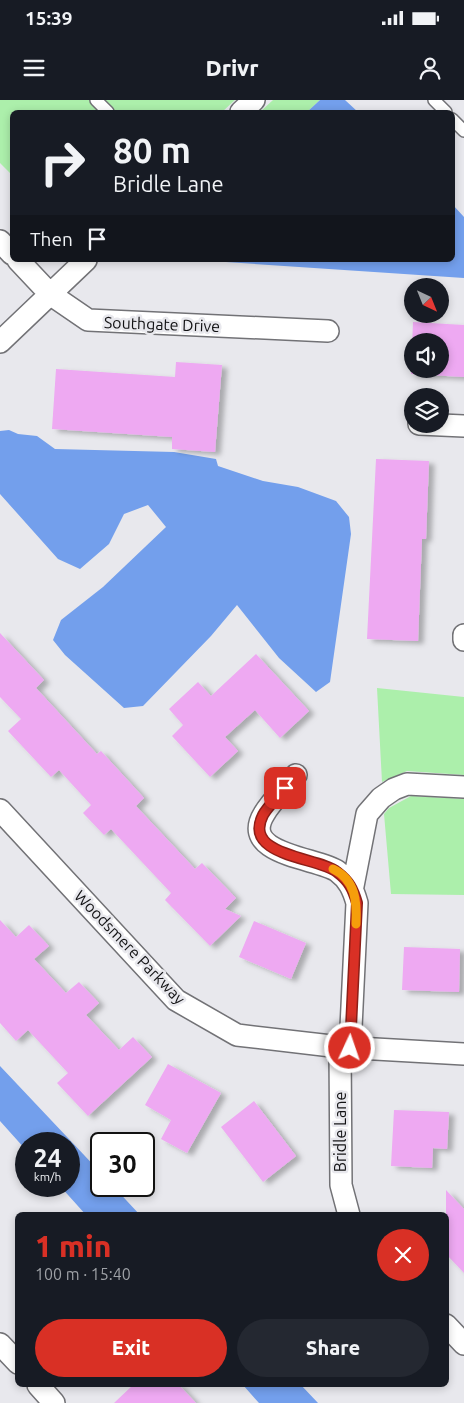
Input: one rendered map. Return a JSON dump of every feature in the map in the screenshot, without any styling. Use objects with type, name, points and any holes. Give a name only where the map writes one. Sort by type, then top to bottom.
[{"type":"street","points":[[243,110],[254,100]]},
{"type":"street","points":[[0,241],[10,252]]},
{"type":"street","name":"Southgate Drive","points":[[20,262],[50,294],[88,320],[328,331]]},
{"type":"street","points":[[0,342],[84,262]]},
{"type":"street","points":[[449,425],[464,426]]},
{"type":"street","points":[[464,635],[464,640]]},
{"type":"street","points":[[296,775],[263,815],[259,828],[264,840],[271,847],[288,856],[314,862],[336,870],[352,886]]},
{"type":"street","points":[[352,886],[367,814],[381,798],[394,789],[408,784],[464,787]]},
{"type":"street","name":"Woodsmere Parkway","points":[[0,810],[176,1000],[237,1035],[345,1048],[464,1054]]},
{"type":"street","name":"Bridle Lane","points":[[348,1212],[341,1185],[345,1048],[357,903],[352,886]]},
{"type":"street","points":[[449,1328],[464,1344]]},
{"type":"street","points":[[0,1344],[15,1360]]},
{"type":"street","points":[[40,1387],[54,1403]]},
{"type":"lane","points":[[96,100],[106,110]]},
{"type":"lane","points":[[434,100],[444,110]]},
{"type":"lane","points":[[455,122],[464,131]]},
{"type":"green space","points":[[0,100],[235,100],[224,110],[10,110],[10,173],[0,163]]},
{"type":"green space","points":[[273,100],[320,100],[309,110],[262,110]]},
{"type":"green space","points":[[377,688],[464,697],[464,775],[407,771],[382,782]]},
{"type":"green space","points":[[411,796],[464,799],[464,895],[391,894],[384,814],[389,808]]},
{"type":"water","points":[[320,100],[345,100],[356,110],[309,110]]},
{"type":"water","points":[[455,207],[464,217],[464,278],[226,262],[455,262]]},
{"type":"water","points":[[9,430],[18,434],[37,436],[55,449],[174,452],[216,459],[218,466],[263,481],[298,487],[336,501],[349,517],[351,534],[330,682],[316,692],[279,658],[237,605],[211,636],[143,706],[124,708],[65,655],[53,640],[61,620],[103,587],[166,527],[148,505],[124,514],[109,544],[80,569],[58,559],[0,494],[0,431]]},
{"type":"water","points":[[0,1066],[62,1132],[15,1132],[15,1138],[0,1121]]},
{"type":"water","points":[[80,1151],[90,1161],[90,1197],[123,1197],[137,1212],[83,1212],[70,1197],[80,1197]]},
{"type":"water","points":[[245,1387],[303,1387],[318,1403],[259,1403]]},
{"type":"building","points":[[413,323],[464,325],[464,377],[449,376],[449,333],[412,333]]},
{"type":"building","points":[[176,362],[222,365],[215,452],[172,449],[172,437],[52,429],[56,369],[175,377]]},
{"type":"building","points":[[376,459],[429,461],[426,539],[422,539],[418,641],[367,639]]},
{"type":"building","points":[[0,633],[44,680],[36,688],[97,754],[101,751],[144,798],[136,806],[195,869],[202,863],[236,898],[225,909],[241,916],[210,946],[165,900],[171,893],[111,829],[104,835],[83,813],[91,805],[59,770],[51,777],[8,731],[21,719],[0,697]]},
{"type":"building","points":[[256,654],[309,711],[280,738],[255,710],[225,737],[238,751],[210,777],[172,736],[183,725],[169,709],[198,682],[211,696]]},
{"type":"building","points":[[0,920],[16,937],[29,925],[49,946],[34,959],[66,993],[79,982],[99,1003],[86,1015],[119,1050],[133,1037],[152,1057],[88,1116],[57,1083],[68,1073],[28,1030],[16,1041],[0,1023]]},
{"type":"building","points":[[254,921],[306,943],[291,979],[239,957]]},
{"type":"building","points":[[404,947],[460,949],[459,992],[402,990]]},
{"type":"building","points":[[168,1064],[221,1093],[187,1153],[161,1139],[171,1120],[145,1105]]},
{"type":"building","points":[[254,1101],[296,1156],[263,1182],[221,1127]]},
{"type":"building","points":[[394,1110],[449,1112],[447,1149],[433,1148],[432,1168],[391,1166]]},
{"type":"building","points":[[446,1190],[464,1209],[464,1273],[449,1257],[449,1212],[446,1212]]},
{"type":"building","points":[[131,1387],[181,1387],[196,1403],[114,1403]]},
{"type":"slow traffic","points":[[333,869],[352,886],[357,903],[356,924]]},
{"type":"route","points":[[285,788],[263,815],[259,828],[264,840],[271,847],[288,856],[314,862],[336,870],[352,886],[357,903],[350,1048]]}]
